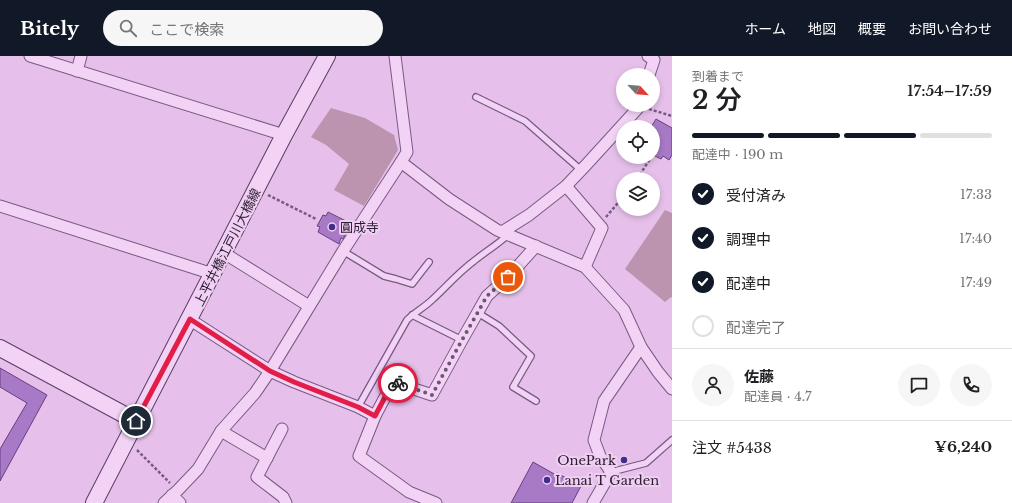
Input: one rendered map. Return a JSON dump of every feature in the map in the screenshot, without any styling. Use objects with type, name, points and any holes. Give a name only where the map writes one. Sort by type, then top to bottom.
[{"type":"street","points":[[30,56],[284,135]]},
{"type":"street","points":[[77,71],[81,56]]},
{"type":"street","name":"上平井橋江戸川大橋線","points":[[96,503],[136,421],[257,190],[284,135],[327,56]]},
{"type":"street","points":[[180,503],[171,496],[198,468],[221,430],[255,393],[406,152],[395,56]]},
{"type":"street","points":[[651,68],[653,57]]},
{"type":"street","points":[[505,233],[566,186],[634,112]]},
{"type":"street","points":[[401,162],[449,199],[497,230],[585,266],[624,310],[641,347],[658,372],[672,388]]},
{"type":"street","points":[[566,186],[602,228],[585,266]]},
{"type":"street","points":[[0,206],[213,274]]},
{"type":"street","points":[[436,503],[409,492],[359,456],[375,416],[393,382],[432,395],[487,296],[508,277],[536,246]]},
{"type":"street","points":[[224,253],[309,306]]},
{"type":"street","points":[[190,319],[270,371],[358,407],[375,416]]},
{"type":"street","points":[[593,503],[611,472],[600,456],[594,440],[604,401],[641,347]]},
{"type":"street","points":[[0,348],[136,421]]},
{"type":"street","points":[[282,429],[257,477],[283,497],[286,503]]},
{"type":"street","points":[[221,430],[267,458]]},
{"type":"lane","points":[[476,97],[525,121],[581,170]]},
{"type":"lane","points":[[358,407],[407,320],[432,300],[461,271],[498,244],[505,233]]},
{"type":"lane","points":[[343,251],[384,276],[412,284],[429,262]]},
{"type":"lane","points":[[478,313],[499,326],[531,356],[513,387],[536,401]]},
{"type":"lane","points":[[412,315],[462,340]]},
{"type":"lane","points":[[611,472],[646,463],[672,440]]},
{"type":"path","points":[[660,112],[672,116]]},
{"type":"path","points":[[257,190],[316,219]]},
{"type":"path","points":[[599,224],[616,205]]},
{"type":"path","points":[[127,440],[171,496]]},
{"type":"shaded area","points":[[331,108],[365,118],[394,135],[398,150],[364,206],[334,190],[349,164],[326,145],[311,137]]},
{"type":"shaded area","points":[[665,210],[672,213],[672,298],[671,297],[665,302],[625,269]]},
{"type":"building","points":[[660,121],[672,128],[672,155],[669,160],[663,156],[661,159]]},
{"type":"building","points":[[328,212],[350,223],[346,229],[348,230],[343,239],[341,238],[339,244],[318,232],[320,227],[317,226],[323,215],[326,216]]},
{"type":"building","points":[[0,368],[47,395],[0,481],[0,449],[27,403],[0,387]]},
{"type":"building","name":"Lanai T Garden","points":[[533,462],[556,475],[557,473],[581,486],[572,503],[511,503]]},
{"type":"way so far","points":[[398,383],[432,395],[487,296],[508,277]]},
{"type":"place","name":"圓成寺","points":[[332,227]]},
{"type":"place","name":"OnePark","points":[[624,460]]},
{"type":"place","name":"Lanai T Garden","points":[[547,480]]},
{"type":"route","points":[[136,421],[190,319],[270,371],[358,407],[375,416],[393,382],[398,383]]}]
